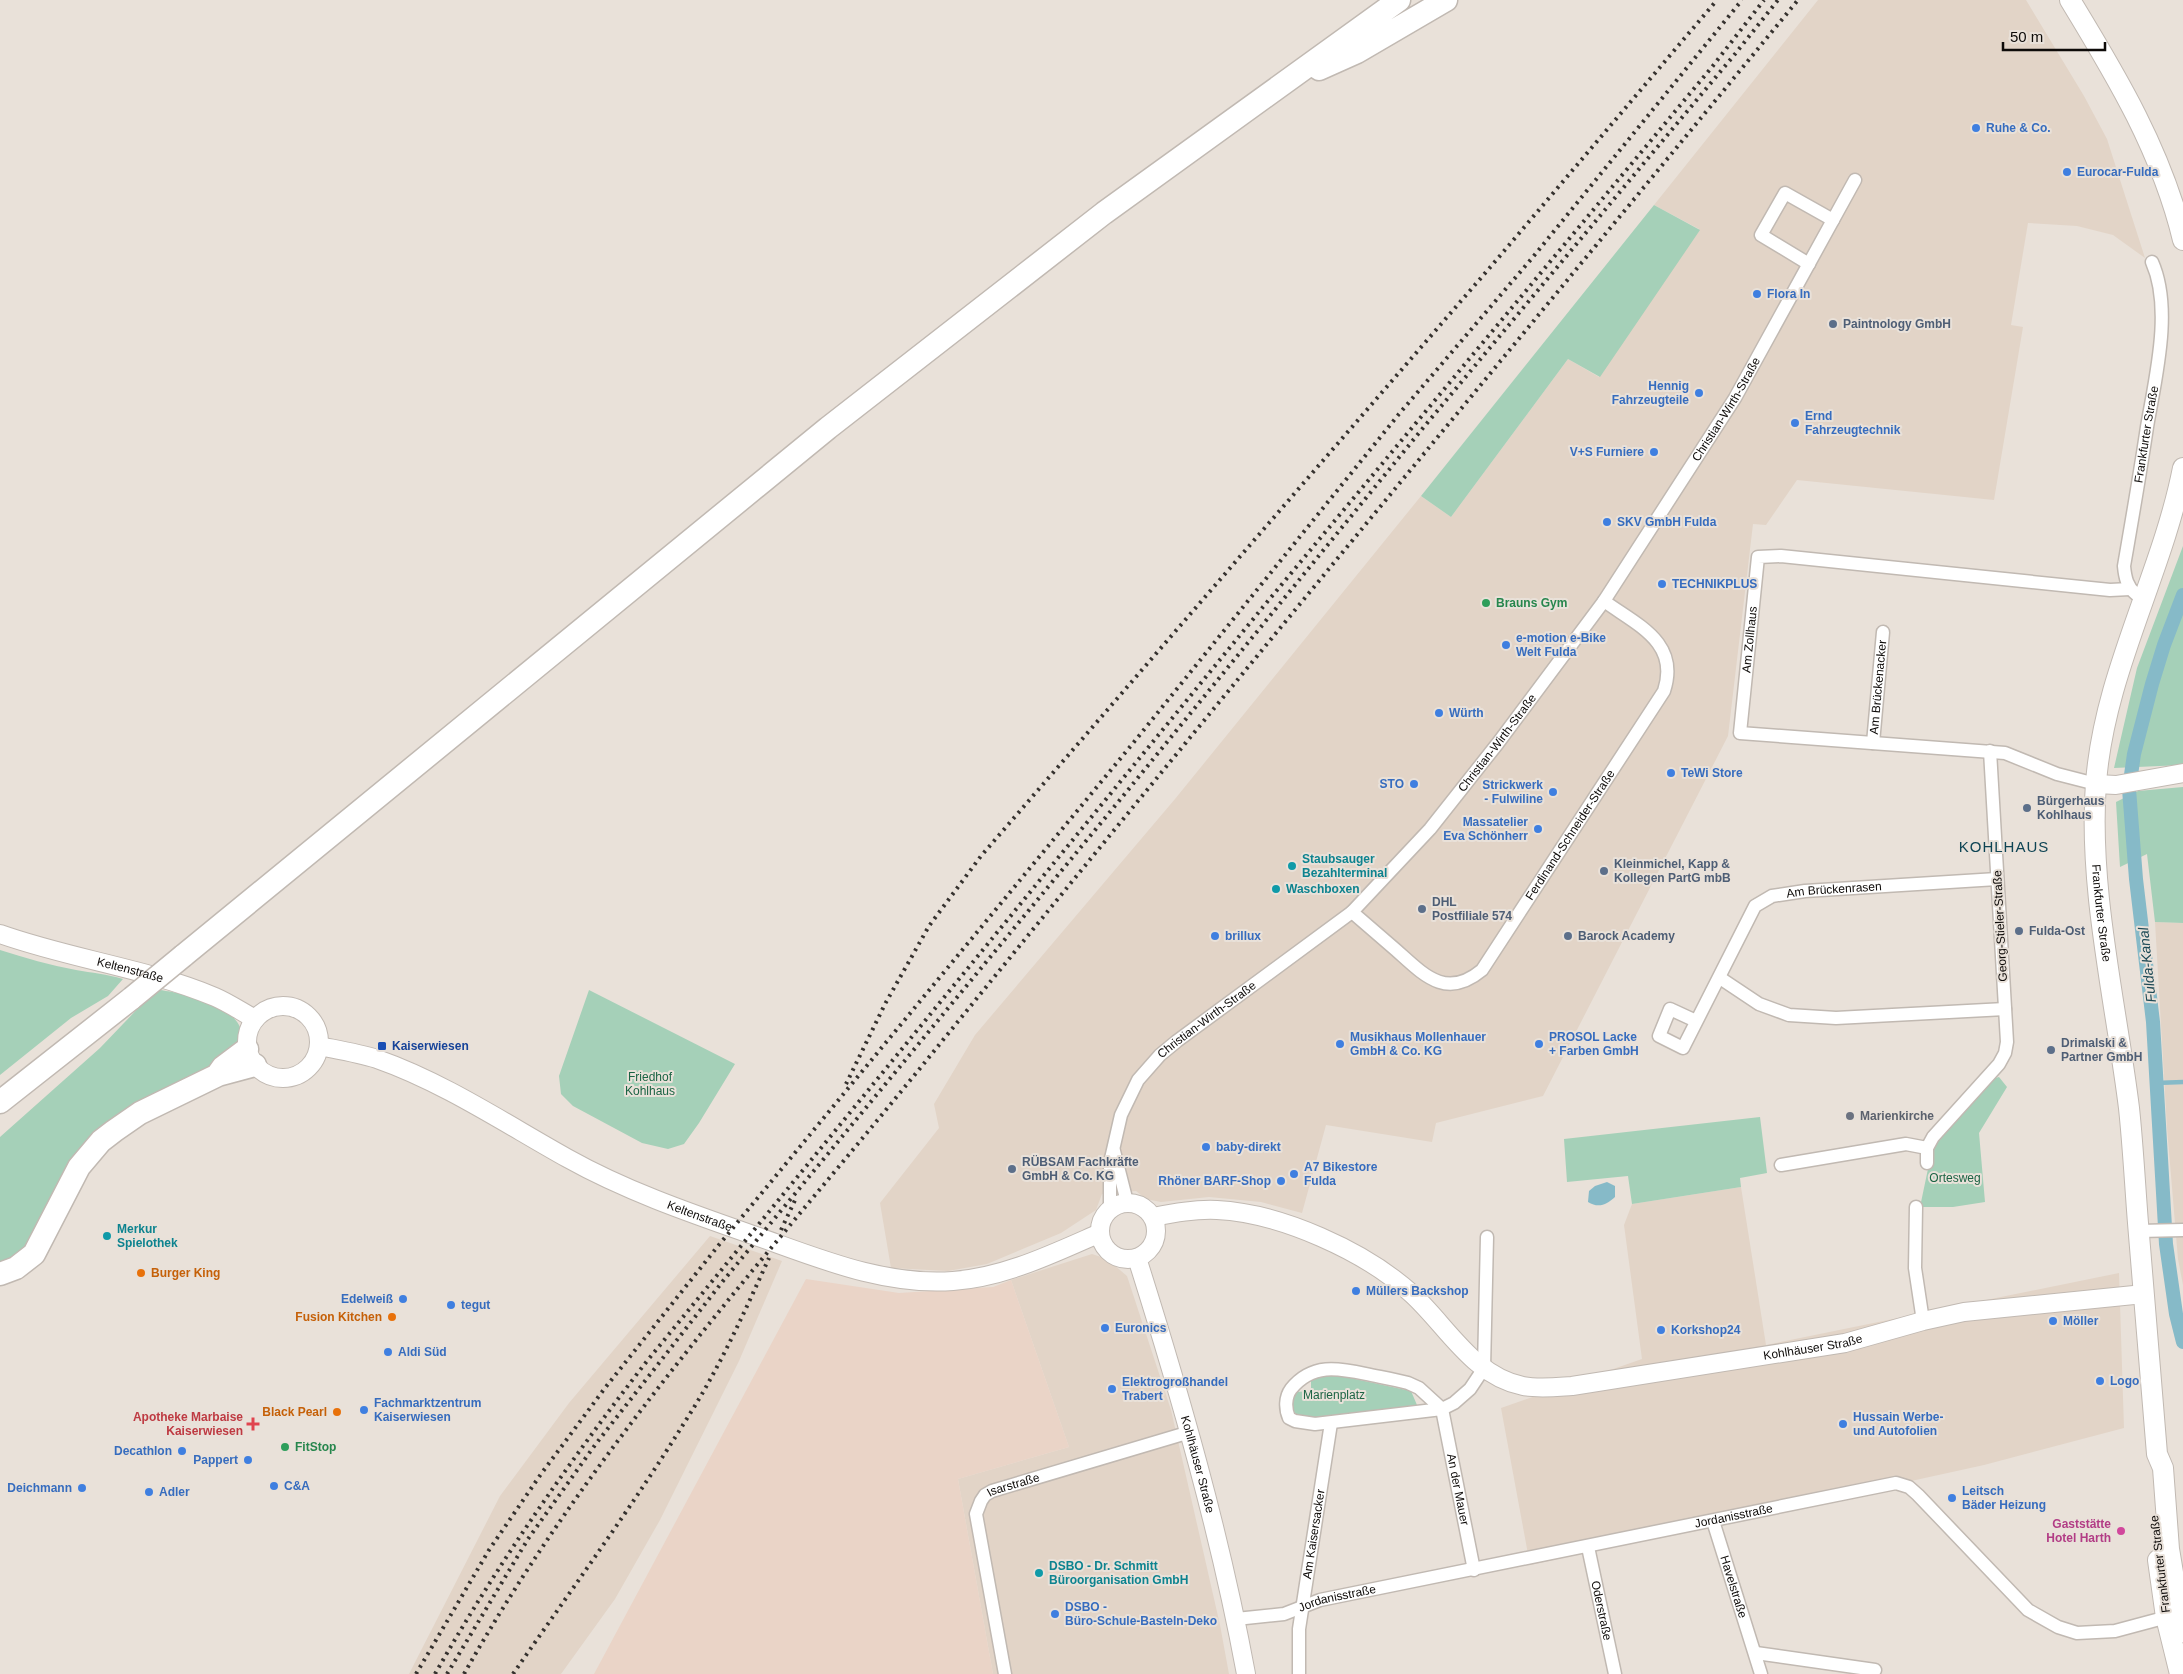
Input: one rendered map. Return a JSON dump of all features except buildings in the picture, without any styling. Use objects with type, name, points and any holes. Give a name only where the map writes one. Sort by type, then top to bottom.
[{"type":"highway","points":[[3,1098],[132,998],[836,422],[1053,252],[1271,91],[1399,0]]},
{"type":"highway","points":[[1271,91],[1357,52],[1446,0]]},
{"type":"highway","points":[[0,1274],[16,1268],[34,1254],[79,1167],[102,1141],[140,1113],[251,1057]]},
{"type":"main road","points":[[2070,0],[2122,86],[2144,128],[2176,211],[2183,240]]},
{"type":"main road","name":"Frankfurter Straße","points":[[2180,1674],[2163,1468],[2156,1454],[2144,1294],[2148,1231],[2098,885],[2096,784],[2099,756],[2107,718],[2137,593],[2169,524],[2183,468]]},
{"type":"main road","points":[[2096,784],[2116,785],[2183,773]]},
{"type":"main road","name":"Keltenstraße","points":[[0,934],[57,952],[185,986],[217,998],[255,1019]]},
{"type":"main road","points":[[286,1006],[297,1009],[307,1015],[319,1034],[319,1046],[317,1056],[311,1066],[303,1073],[281,1079],[269,1076],[251,1057],[250,1028],[255,1019],[264,1012],[274,1007],[286,1006]]},
{"type":"main road","name":"Keltenstraße","points":[[319,1046],[367,1056],[402,1069],[495,1117],[580,1165],[650,1198],[866,1273],[909,1280],[953,1281],[979,1277],[1004,1272],[1100,1233]]},
{"type":"main road","points":[[1127,1202],[1142,1206],[1153,1217],[1156,1223],[1156,1238],[1149,1250],[1136,1258],[1124,1259],[1112,1254],[1104,1245],[1100,1233],[1101,1222],[1110,1209],[1127,1202]]},
{"type":"main road","name":"Kohlhäuser Straße","points":[[1153,1217],[1204,1210],[1239,1212],[1293,1226],[1370,1263],[1398,1282],[1484,1368],[1508,1382],[1542,1388],[1572,1386],[1845,1343],[1923,1321],[1987,1309],[2144,1294]]},
{"type":"main road","name":"Kohlhäuser Straße","points":[[1136,1258],[1190,1432],[1236,1619],[1246,1674]]},
{"type":"street","name":"Christian-Wirth-Straße","points":[[1110,1209],[1110,1163],[1121,1115],[1138,1080],[1160,1055],[1352,912],[1430,829],[1498,743],[1604,601],[1735,398],[1855,180]]},
{"type":"street","points":[[1809,264],[1761,235],[1785,192],[1833,220]]},
{"type":"street","name":"Frankfurter Straße","points":[[2137,593],[2124,566],[2156,375],[2161,322],[2160,285],[2152,262]]},
{"type":"street","name":"Am Zollhaus","points":[[2096,784],[2056,774],[2005,753],[1740,733],[1758,557],[1781,556],[2137,593]]},
{"type":"street","name":"Ferdinand-Schneider-Straße","points":[[1352,912],[1425,975],[1441,982],[1456,984],[1469,981],[1482,970],[1664,691],[1668,663],[1661,646],[1650,633],[1604,601]]},
{"type":"street","name":"Am Brückenacker","points":[[1873,743],[1882,632]]},
{"type":"street","name":"Georg-Stieler-Straße","points":[[1927,1148],[1941,1128],[1999,1064],[2005,1053],[2007,1042],[1990,752]]},
{"type":"street","name":"Am Brückenrasen","points":[[1696,1021],[1720,978],[1755,906],[1772,896],[1805,891],[1998,879]]},
{"type":"street","points":[[1720,978],[1759,1004],[1789,1015],[1836,1018],[2005,1009]]},
{"type":"street","points":[[1781,1165],[1906,1144],[1927,1148],[1927,1163]]},
{"type":"street","name":"Christian-Wirth-Straße","points":[[1114,1151],[1127,1202]]},
{"type":"street","points":[[1916,1208],[1916,1268],[1923,1321]]},
{"type":"street","points":[[2148,1231],[2179,1230]]},
{"type":"street","points":[[1442,1409],[1419,1388],[1408,1383],[1330,1368],[1312,1372],[1299,1380],[1288,1394],[1286,1407],[1290,1418],[1295,1421],[1315,1424],[1442,1409],[1454,1403],[1470,1389],[1484,1368],[1487,1237]]},
{"type":"street","name":"An der Mauer","points":[[1442,1409],[1474,1570]]},
{"type":"street","name":"Am Kaisersacker","points":[[1299,1674],[1299,1629],[1331,1423]]},
{"type":"street","name":"Isarstraße","points":[[1005,1674],[976,1514],[985,1495],[1061,1470],[1190,1432]]},
{"type":"street","name":"Jordanisstraße","points":[[1236,1619],[1284,1614],[1320,1600],[1713,1521],[1887,1483],[1896,1483],[1909,1487],[1918,1495],[2028,1610],[2058,1627],[2078,1633],[2115,1631],[2176,1621]]},
{"type":"street","name":"Havelstraße","points":[[1713,1521],[1756,1653],[1761,1674]]},
{"type":"street","name":"Oderstraße","points":[[1588,1546],[1615,1674]]},
{"type":"street","points":[[1756,1653],[1875,1670]]},
{"type":"shaded area","points":[[1818,0],[2026,0],[2084,96],[2107,139],[2145,258],[2113,235],[2077,226],[2028,223],[2011,325],[2023,327],[1994,500],[1797,480],[1766,525],[1753,524],[1728,736],[1543,1096],[1436,1123],[1432,1142],[1326,1125],[1302,1213],[1261,1202],[1209,1197],[1161,1202],[1146,1199],[1136,1191],[1102,1194],[1096,1210],[1061,1233],[987,1264],[948,1271],[891,1268],[880,1203],[939,1128],[934,1104],[975,1035],[1175,799],[1421,496],[1451,517],[1568,359],[1599,377],[1699,229],[1654,205]]},
{"type":"shaded area","points":[[2155,922],[2183,923],[2183,1285],[2178,1259],[2167,1128]]},
{"type":"shaded area","points":[[1741,1187],[1766,1345],[2119,1273],[2124,1428],[1984,1465],[1530,1565],[1501,1408],[1642,1359],[1624,1225],[1632,1204]]},
{"type":"shaded area","points":[[710,1236],[782,1261],[739,1361],[660,1520],[615,1599],[561,1674],[409,1674],[500,1496],[569,1403]]},
{"type":"shaded area","points":[[1092,1254],[1107,1259],[1127,1276],[1171,1410],[1220,1625],[1229,1674],[993,1674],[958,1479],[1069,1447],[1011,1280]]},
{"type":"shaded area","points":[[806,1279],[899,1293],[993,1287],[1011,1280],[1069,1447],[958,1479],[993,1674],[594,1674]]},
{"type":"green space","points":[[1654,205],[1700,230],[1600,377],[1568,359],[1451,517],[1421,496]]},
{"type":"green space","points":[[2183,546],[2183,765],[2114,768],[2137,668]]},
{"type":"green space","points":[[2183,787],[2183,923],[2155,922],[2147,854],[2120,867],[2116,802],[2138,791]]},
{"type":"green space","points":[[0,950],[57,966],[123,979],[108,996],[71,1018],[0,1075]]},
{"type":"green space","points":[[159,990],[197,998],[225,1011],[235,1019],[241,1029],[241,1041],[227,1058],[142,1104],[25,1246],[12,1258],[0,1262],[0,1137],[100,1048],[146,1000]]},
{"type":"green space","name":"Friedhof Kohlhaus","points":[[589,990],[735,1064],[684,1144],[668,1149],[642,1143],[573,1106],[561,1094],[559,1076]]},
{"type":"green space","name":"Ortesweg","points":[[1999,1077],[2007,1087],[1979,1133],[1985,1202],[1953,1207],[1920,1207],[1933,1145],[1985,1081]]},
{"type":"green space","points":[[1760,1117],[1767,1173],[1740,1178],[1741,1187],[1632,1204],[1628,1176],[1567,1182],[1564,1139]]},
{"type":"green space","name":"Marienplatz","points":[[1332,1374],[1411,1391],[1417,1405],[1310,1419],[1294,1416],[1292,1399],[1296,1392],[1311,1391],[1311,1378]]},
{"type":"water","points":[[1607,1182],[1615,1186],[1615,1197],[1603,1205],[1588,1202],[1589,1191],[1595,1186]]},
{"type":"waterway","name":"Fulda-Kanal","points":[[2183,595],[2152,684],[2134,754],[2129,789],[2136,879],[2153,1022],[2166,1244],[2176,1314],[2183,1342]]},
{"type":"waterway","points":[[2156,1083],[2183,1082]]},
{"type":"railway","points":[[846,1084],[885,1004],[929,926],[981,856],[1493,264],[1717,0]]},
{"type":"railway","points":[[416,1674],[489,1550],[541,1474],[605,1388],[718,1246],[1134,742],[1399,414],[1533,257],[1742,0]]},
{"type":"railway","points":[[435,1674],[484,1592],[535,1514],[647,1361],[1263,607],[1712,67],[1764,0]]},
{"type":"railway","points":[[447,1674],[528,1539],[595,1445],[723,1281],[1119,801],[1423,428],[1778,0]]},
{"type":"railway","points":[[464,1674],[514,1591],[568,1510],[684,1355],[1798,0]]},
{"type":"railway","points":[[781,1230],[796,1198]]},
{"type":"railway","points":[[513,1674],[623,1516],[698,1401],[730,1340],[769,1258]]},
{"type":"place","name":"Ruhe & Co.","points":[[1976,128]]},
{"type":"place","name":"Eurocar-Fulda","points":[[2067,172]]},
{"type":"place","name":"Flora In","points":[[1757,294]]},
{"type":"place","name":"Paintnology GmbH","points":[[1833,324]]},
{"type":"place","name":"Hennig Fahrzeugteile","points":[[1699,393]]},
{"type":"place","name":"Ernd Fahrzeugtechnik","points":[[1795,423]]},
{"type":"place","name":"V+S Furniere","points":[[1654,452]]},
{"type":"place","name":"SKV GmbH Fulda","points":[[1607,522]]},
{"type":"place","name":"TECHNIKPLUS","points":[[1662,584]]},
{"type":"place","name":"Brauns Gym","points":[[1486,603]]},
{"type":"place","name":"e-motion e-Bike Welt Fulda","points":[[1506,645]]},
{"type":"place","name":"Würth","points":[[1439,713]]},
{"type":"place","name":"TeWi Store","points":[[1671,773]]},
{"type":"place","name":"STO","points":[[1414,784]]},
{"type":"place","name":"Strickwerk - Fulwiline","points":[[1553,792]]},
{"type":"place","name":"Bürgerhaus Kohlhaus","points":[[2027,808]]},
{"type":"place","name":"Massatelier Eva Schönherr","points":[[1538,829]]},
{"type":"place","name":"Staubsauger Bezahlterminal","points":[[1292,866]]},
{"type":"place","name":"Kleinmichel, Kapp & Kollegen PartG mbB","points":[[1604,871]]},
{"type":"place","name":"Waschboxen","points":[[1276,889]]},
{"type":"place","name":"DHL Postfiliale 574","points":[[1422,909]]},
{"type":"place","name":"Fulda-Ost","points":[[2019,931]]},
{"type":"place","name":"brillux","points":[[1215,936]]},
{"type":"place","name":"Barock Academy","points":[[1568,936]]},
{"type":"place","name":"Musikhaus Mollenhauer GmbH & Co. KG","points":[[1340,1044]]},
{"type":"place","name":"PROSOL Lacke + Farben GmbH","points":[[1539,1044]]},
{"type":"place","name":"Kaiserwiesen","points":[[382,1046]]},
{"type":"place","name":"Drimalski & Partner GmbH","points":[[2051,1050]]},
{"type":"place","name":"Marienkirche","points":[[1850,1116]]},
{"type":"place","name":"baby-direkt","points":[[1206,1147]]},
{"type":"place","name":"RÜBSAM Fachkräfte GmbH & Co. KG","points":[[1012,1169]]},
{"type":"place","name":"A7 Bikestore Fulda","points":[[1294,1174]]},
{"type":"place","name":"Rhöner BARF-Shop","points":[[1281,1181]]},
{"type":"place","name":"Merkur Spielothek","points":[[107,1236]]},
{"type":"place","name":"Burger King","points":[[141,1273]]},
{"type":"place","name":"Müllers Backshop","points":[[1356,1291]]},
{"type":"place","name":"Edelweiß","points":[[403,1299]]},
{"type":"place","name":"tegut","points":[[451,1305]]},
{"type":"place","name":"Fusion Kitchen","points":[[392,1317]]},
{"type":"place","name":"Möller","points":[[2053,1321]]},
{"type":"place","name":"Euronics","points":[[1105,1328]]},
{"type":"place","name":"Korkshop24","points":[[1661,1330]]},
{"type":"place","name":"Aldi Süd","points":[[388,1352]]},
{"type":"place","name":"Logo","points":[[2100,1381]]},
{"type":"place","name":"Elektrogroßhandel Trabert","points":[[1112,1389]]},
{"type":"place","name":"Fachmarktzentrum Kaiserwiesen","points":[[364,1410]]},
{"type":"place","name":"Black Pearl","points":[[337,1412]]},
{"type":"place","name":"Apotheke Marbaise Kaiserwiesen","points":[[253,1424]]},
{"type":"place","name":"Hussain Werbe- und Autofolien","points":[[1843,1424]]},
{"type":"place","name":"FitStop","points":[[285,1447]]},
{"type":"place","name":"Decathlon","points":[[182,1451]]},
{"type":"place","name":"Pappert","points":[[248,1460]]},
{"type":"place","name":"C&A","points":[[274,1486]]},
{"type":"place","name":"Deichmann","points":[[82,1488]]},
{"type":"place","name":"Adler","points":[[149,1492]]},
{"type":"place","name":"Leitsch Bäder Heizung","points":[[1952,1498]]},
{"type":"place","name":"Gaststätte Hotel Harth","points":[[2121,1531]]},
{"type":"place","name":"DSBO - Dr. Schmitt Büroorganisation GmbH","points":[[1039,1573]]},
{"type":"place","name":"DSBO - Büro-Schule-Basteln-Deko","points":[[1055,1614]]},
{"type":"district","name":"KOHLHAUS","points":[[2004,847]]}]
